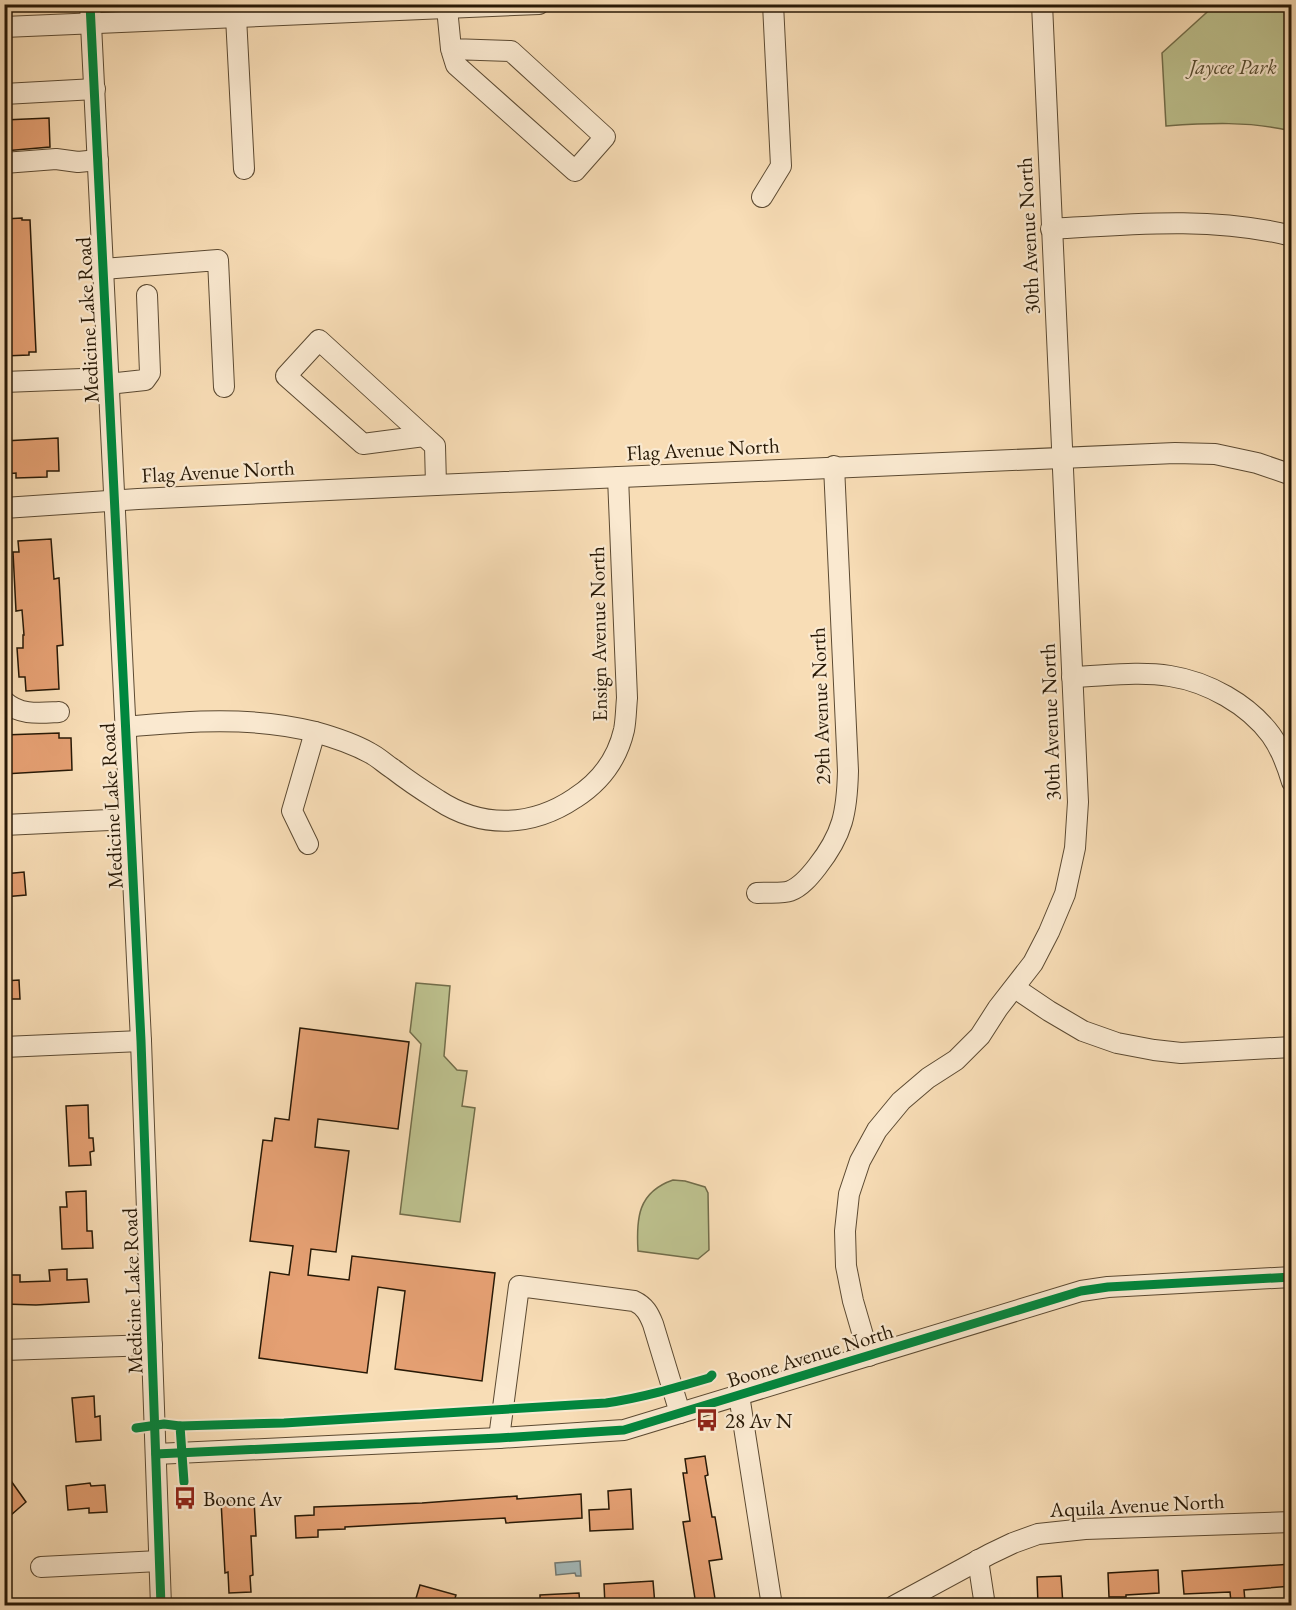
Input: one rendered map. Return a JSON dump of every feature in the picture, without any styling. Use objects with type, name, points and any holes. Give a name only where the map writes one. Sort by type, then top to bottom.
[{"type":"street","points":[[4,27],[90,14],[236,17],[307,10],[538,4]]},
{"type":"street","points":[[762,197],[781,166],[773,4]]},
{"type":"street","name":"30th Avenue North","points":[[869,1356],[853,1301],[846,1266],[844,1231],[849,1194],[860,1161],[877,1130],[901,1101],[928,1078],[956,1060],[980,1036],[1032,963],[1049,932],[1065,894],[1075,848],[1078,802],[1042,4]]},
{"type":"street","points":[[447,8],[451,49],[456,65],[575,171],[605,137],[511,51],[451,49]]},
{"type":"street","name":"Medicine Lake Road","points":[[90,14],[141,1041],[161,1605]]},
{"type":"street","points":[[236,17],[244,169]]},
{"type":"street","points":[[4,94],[95,90]]},
{"type":"street","points":[[4,163],[56,159],[78,162],[98,160]]},
{"type":"street","points":[[1051,229],[1139,223],[1201,224],[1264,229],[1292,236]]},
{"type":"street","points":[[103,269],[218,260],[224,387]]},
{"type":"street","points":[[4,382],[145,380],[150,373],[147,295]]},
{"type":"street","points":[[424,435],[363,444],[286,376],[319,340],[424,435],[435,446],[436,485]]},
{"type":"street","name":"Flag Avenue North","points":[[4,508],[834,466],[1175,453],[1215,454],[1257,463],[1292,475]]},
{"type":"street","name":"29th Avenue North","points":[[757,893],[789,891],[808,878],[829,851],[841,827],[848,800],[834,466]]},
{"type":"street","name":"Ensign Avenue North","points":[[124,727],[213,722],[264,723],[315,732],[371,753],[440,802],[467,814],[492,821],[513,821],[536,817],[559,809],[601,778],[615,754],[624,730],[627,698],[618,477]]},
{"type":"street","points":[[1072,677],[1137,674],[1168,675],[1197,681],[1225,695],[1251,713],[1271,736],[1286,762],[1292,782]]},
{"type":"street","points":[[4,701],[11,708],[31,713],[59,712]]},
{"type":"street","points":[[308,844],[292,811],[315,732]]},
{"type":"street","points":[[4,825],[130,819]]},
{"type":"street","points":[[1014,988],[1083,1031],[1126,1044],[1181,1053],[1292,1047]]},
{"type":"street","points":[[4,1047],[141,1041]]},
{"type":"street","name":"Boone Avenue North","points":[[156,1454],[624,1430],[1082,1291],[1108,1287],[1292,1277]]},
{"type":"street","points":[[499,1438],[519,1286],[634,1301],[641,1304],[653,1324],[680,1413]]},
{"type":"street","points":[[4,1350],[152,1345]]},
{"type":"street","points":[[739,1395],[772,1605]]},
{"type":"street","name":"Aquila Avenue North","points":[[894,1605],[978,1560],[1038,1534],[1292,1522]]},
{"type":"street","points":[[978,1560],[985,1605]]},
{"type":"street","points":[[41,1567],[159,1561]]},
{"type":"green space","name":"Jaycee Park","points":[[1216,4],[1291,5],[1291,131],[1245,124],[1166,126],[1162,53]]},
{"type":"green space","points":[[416,983],[450,986],[444,1056],[457,1070],[467,1071],[462,1106],[475,1108],[460,1222],[400,1214],[421,1044],[410,1032]]},
{"type":"green space","points":[[673,1180],[705,1187],[708,1193],[709,1250],[698,1259],[638,1251],[639,1217],[646,1199],[661,1185]]},
{"type":"shaded area","points":[[580,1561],[581,1576],[576,1576],[575,1573],[556,1575],[555,1563]]},
{"type":"building","points":[[49,118],[50,147],[4,151],[4,120]]},
{"type":"building","points":[[22,218],[22,220],[30,220],[36,352],[29,352],[29,355],[4,356],[4,219]]},
{"type":"building","points":[[58,438],[59,471],[47,471],[47,477],[16,478],[16,473],[4,474],[4,441]]},
{"type":"building","points":[[51,539],[54,579],[59,578],[63,645],[57,646],[59,689],[26,691],[25,677],[19,677],[17,648],[23,648],[24,635],[22,610],[16,611],[13,552],[19,552],[18,541]]},
{"type":"building","points":[[59,733],[59,738],[71,738],[72,770],[4,774],[4,735]]},
{"type":"building","points":[[24,872],[26,895],[4,897],[4,874]]},
{"type":"building","points":[[19,980],[20,999],[4,999],[4,981]]},
{"type":"building","points":[[300,1028],[409,1042],[398,1129],[318,1119],[315,1147],[349,1151],[336,1252],[311,1249],[308,1275],[349,1280],[352,1256],[495,1273],[482,1381],[395,1369],[405,1291],[378,1287],[367,1373],[259,1358],[270,1272],[289,1275],[293,1246],[250,1241],[263,1140],[272,1141],[275,1118],[289,1120]]},
{"type":"building","points":[[88,1105],[89,1138],[93,1138],[94,1151],[90,1152],[91,1165],[69,1166],[66,1106]]},
{"type":"building","points":[[86,1191],[87,1231],[92,1231],[93,1248],[62,1249],[60,1207],[67,1207],[66,1192]]},
{"type":"building","points":[[67,1269],[67,1280],[87,1279],[89,1302],[4,1304],[4,1275],[20,1275],[20,1282],[50,1281],[49,1270]]},
{"type":"building","points":[[94,1396],[95,1417],[100,1416],[101,1440],[76,1442],[72,1398]]},
{"type":"building","points":[[705,1456],[708,1475],[705,1476],[722,1559],[709,1561],[716,1605],[696,1605],[683,1522],[690,1521],[683,1473],[687,1473],[685,1459]]},
{"type":"building","points":[[4,1471],[26,1502],[4,1521]]},
{"type":"building","points":[[90,1483],[91,1486],[105,1485],[107,1512],[89,1513],[89,1508],[68,1510],[66,1486]]},
{"type":"building","points":[[631,1489],[633,1529],[590,1531],[589,1510],[609,1509],[608,1491]]},
{"type":"building","points":[[581,1494],[582,1518],[506,1523],[505,1518],[345,1527],[345,1529],[318,1530],[318,1537],[296,1538],[295,1516],[314,1515],[314,1507],[422,1503],[517,1496],[517,1499]]},
{"type":"building","points":[[254,1500],[256,1536],[251,1536],[253,1575],[250,1576],[251,1592],[229,1593],[228,1572],[225,1573],[221,1501]]},
{"type":"building","points":[[1292,1564],[1292,1586],[1244,1590],[1245,1601],[1231,1602],[1230,1592],[1184,1594],[1182,1571]]},
{"type":"building","points":[[1158,1570],[1159,1593],[1109,1597],[1108,1573]]},
{"type":"building","points":[[1061,1576],[1063,1605],[1038,1605],[1037,1577]]},
{"type":"building","points":[[653,1581],[655,1605],[605,1605],[604,1584]]},
{"type":"building","points":[[420,1585],[456,1595],[453,1605],[414,1605]]},
{"type":"building","points":[[579,1593],[580,1605],[540,1605],[540,1595]]},
{"type":"cycle path","points":[[90,4],[141,1041],[161,1606]]},
{"type":"cycle path","points":[[156,1454],[624,1430],[1081,1291],[1108,1287],[1292,1277]]},
{"type":"cycle path","points":[[180,1426],[284,1423],[606,1403],[658,1392],[709,1378],[712,1375]]},
{"type":"cycle path","points":[[136,1428],[164,1424],[180,1426],[184,1482]]},
{"type":"place","name":"28 Av N","points":[[707,1420]]},
{"type":"place","name":"Boone Av","points":[[185,1498]]}]
